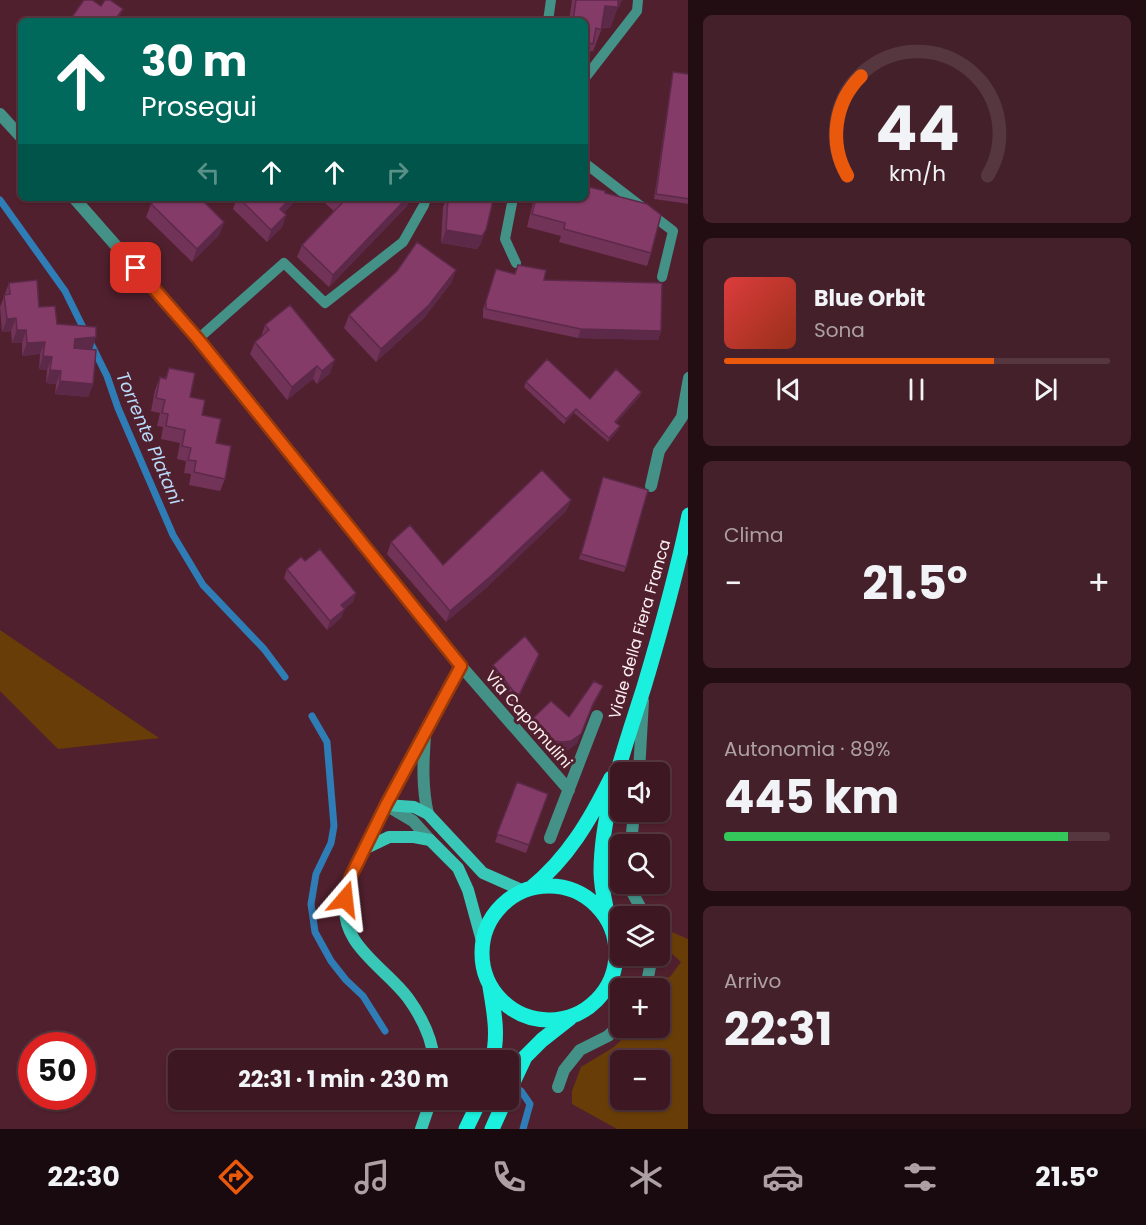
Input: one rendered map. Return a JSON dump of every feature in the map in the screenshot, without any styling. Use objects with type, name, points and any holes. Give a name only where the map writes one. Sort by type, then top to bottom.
[{"type":"main road","name":"Viale della Fiera Franca","points":[[623,752],[644,684],[688,515]]},
{"type":"main road","points":[[495,1050],[495,1017],[489,984],[482,963],[482,942],[486,927],[499,908],[510,898],[552,871],[580,835],[597,807],[623,752]]},
{"type":"main road","points":[[519,1070],[525,1057],[542,1040],[593,1004],[611,980],[617,951],[602,884],[602,846],[623,752]]},
{"type":"main road","points":[[433,1050],[424,1023],[407,996],[363,952],[351,934],[345,916],[345,899],[351,876],[386,805],[414,807],[428,814],[483,873],[527,889],[554,886],[576,891],[595,904],[609,921]]},
{"type":"main road","points":[[364,849],[389,837],[414,837],[430,840],[458,868],[468,890],[482,942]]},
{"type":"main road","points":[[489,984],[503,1002],[522,1015],[552,1020],[574,1016]]},
{"type":"main road","points":[[421,1129],[428,1110]]},
{"type":"main road","points":[[466,1129],[475,1110]]},
{"type":"main road","points":[[492,1129],[501,1110]]},
{"type":"street","points":[[0,114],[18,134]]},
{"type":"street","name":"Via Capomulini","points":[[78,201],[198,339],[461,666],[569,790]]},
{"type":"street","points":[[651,486],[658,451],[682,417],[688,378]]},
{"type":"street","points":[[430,840],[413,822],[386,805],[461,666]]},
{"type":"street","points":[[640,762],[644,684]]},
{"type":"street","points":[[550,838],[597,716]]},
{"type":"street","points":[[426,729],[422,769],[428,814]]},
{"type":"street","points":[[558,1087],[564,1070],[580,1050],[610,1034]]},
{"type":"lane","points":[[548,18],[551,0]]},
{"type":"lane","points":[[588,74],[637,11],[638,0]]},
{"type":"lane","points":[[588,166],[673,231],[662,277]]},
{"type":"lane","points":[[198,339],[284,263],[324,303],[403,242],[425,201]]},
{"type":"lane","points":[[512,201],[505,239],[516,263]]},
{"type":"shaded area","points":[[0,630],[159,738],[58,749],[0,691]]},
{"type":"shaded area","points":[[670,931],[688,939],[688,1129],[617,1129],[572,1104],[572,1091],[581,1067],[614,1047],[623,1038],[670,1038],[670,978],[664,978],[670,977],[681,962],[670,952]]},
{"type":"building","points":[[84,0],[92,0],[101,6],[105,0],[110,0],[123,9],[116,18],[71,18]]},
{"type":"building","points":[[576,0],[618,0],[618,7],[605,6],[601,30],[596,28],[593,44],[588,43],[588,18],[573,18]]},
{"type":"building","points":[[673,72],[688,74],[688,199],[656,194]]},
{"type":"building","points":[[588,187],[647,204],[661,215],[651,253],[564,229],[565,223],[532,214],[535,201],[588,201]]},
{"type":"building","points":[[154,201],[203,201],[224,222],[197,249],[151,204]]},
{"type":"building","points":[[242,201],[288,201],[280,209],[286,215],[271,230]]},
{"type":"building","points":[[340,201],[404,201],[333,275],[302,245],[342,203]]},
{"type":"building","points":[[448,201],[492,201],[486,230],[482,236],[446,230]]},
{"type":"building","points":[[417,242],[456,270],[429,305],[381,349],[349,315],[397,271]]},
{"type":"building","points":[[518,265],[546,270],[544,280],[662,283],[661,331],[581,329],[486,309],[486,301],[496,269],[515,274]]},
{"type":"building","points":[[37,280],[39,307],[55,306],[57,324],[96,327],[96,337],[75,339],[74,348],[96,350],[93,384],[60,381],[61,371],[50,370],[52,357],[43,356],[45,342],[27,343],[26,330],[17,330],[16,318],[7,319],[4,295],[10,294],[9,283]]},
{"type":"building","points":[[290,305],[335,360],[322,371],[317,366],[292,387],[255,342],[269,330],[265,325]]},
{"type":"building","points":[[547,359],[590,399],[616,369],[641,392],[615,422],[620,426],[609,438],[576,409],[566,419],[526,382]]},
{"type":"building","points":[[169,368],[195,373],[190,397],[205,400],[202,415],[221,419],[216,443],[231,446],[225,479],[194,472],[196,461],[188,460],[191,448],[182,446],[185,430],[166,426],[168,414],[162,413],[165,400],[156,398],[160,377],[166,379]]},
{"type":"building","points":[[542,470],[571,500],[491,576],[450,611],[391,542],[410,525],[443,565]]},
{"type":"building","points":[[603,477],[648,490],[626,567],[581,554]]},
{"type":"building","points":[[320,549],[356,593],[341,605],[345,609],[330,621],[287,569],[301,557],[305,561]]},
{"type":"building","points":[[525,636],[539,654],[518,697],[493,665]]},
{"type":"building","points":[[594,681],[603,686],[581,734],[571,741],[554,741],[533,718],[551,701],[569,717]]},
{"type":"building","points":[[517,782],[548,794],[529,845],[497,834]]},
{"type":"waterway","name":"Torrente Platani","points":[[0,200],[65,291],[107,376],[118,408],[173,535],[203,585],[264,649],[285,677]]},
{"type":"waterway","name":"Torrente Platani","points":[[312,716],[327,742],[334,826],[331,843],[316,874],[311,904],[315,932],[331,961],[363,996],[385,1031]]},
{"type":"waterway","name":"Torrente Platani","points":[[521,1091],[530,1104],[523,1129]]},
{"type":"route","points":[[136,268],[198,339],[461,666],[386,805],[351,876],[345,899]]}]
